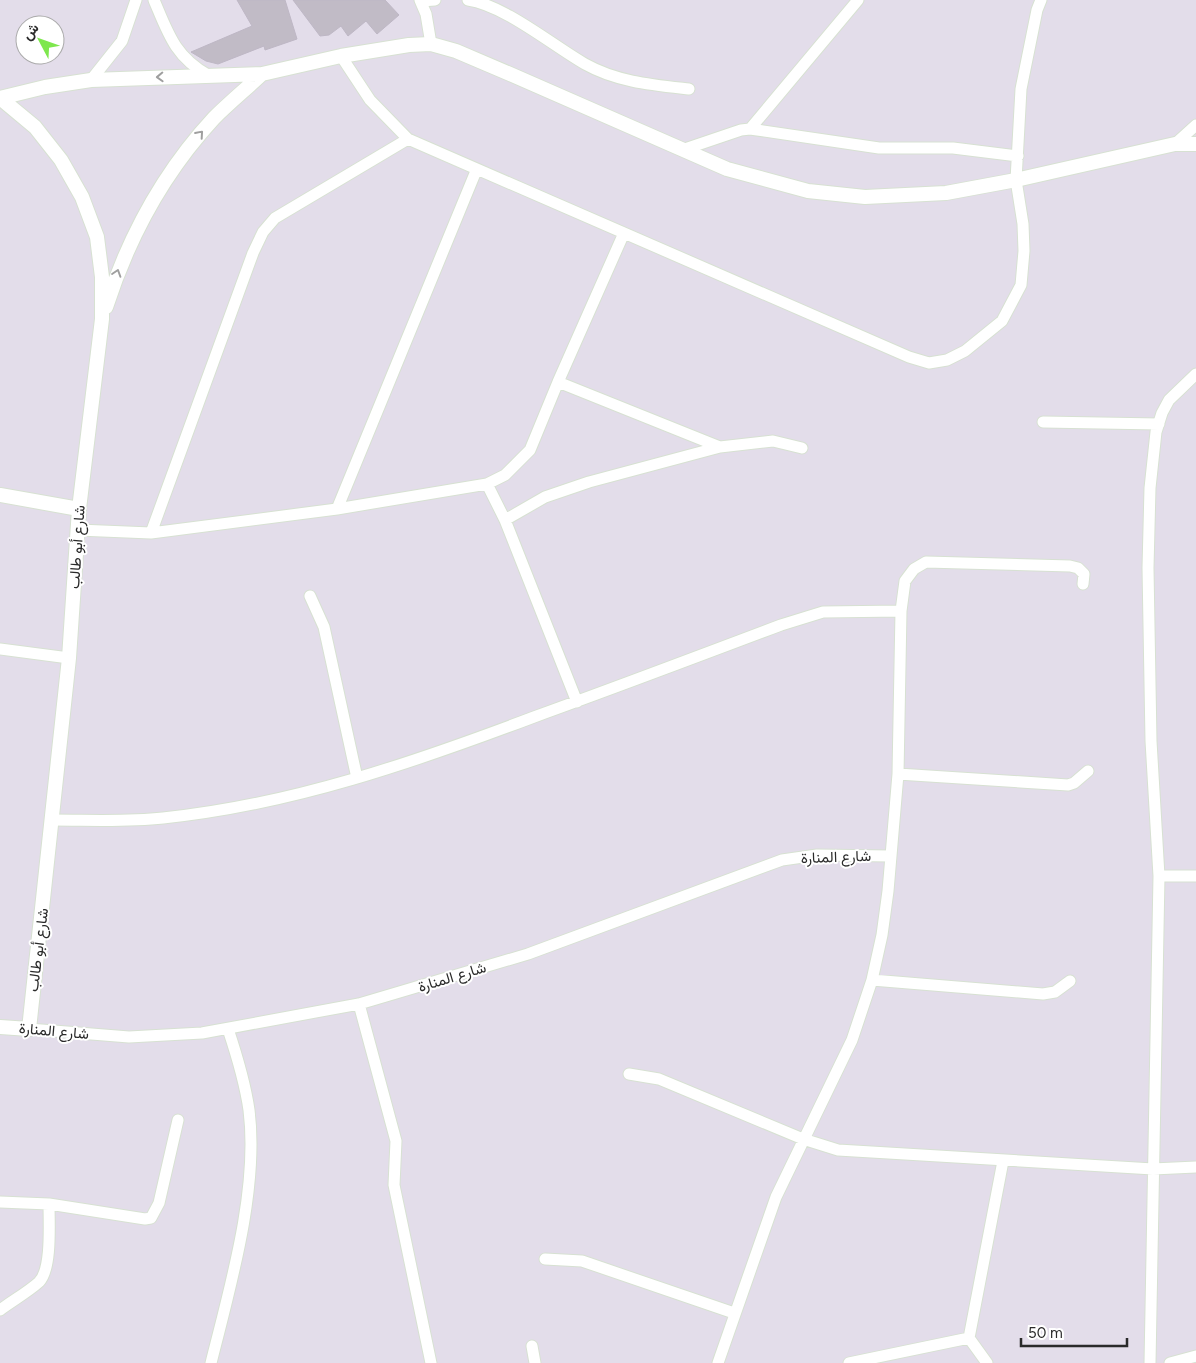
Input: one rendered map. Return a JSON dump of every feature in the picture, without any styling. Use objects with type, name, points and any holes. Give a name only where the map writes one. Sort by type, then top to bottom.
[{"type":"street","points":[[91,80],[122,41],[136,0]]},
{"type":"street","points":[[154,0],[168,33],[179,51],[192,66],[208,75]]},
{"type":"street","points":[[431,44],[421,1],[435,0]]},
{"type":"street","points":[[468,0],[479,2],[513,19],[586,64],[616,78],[689,88]]},
{"type":"street","points":[[750,129],[858,0]]},
{"type":"street","points":[[340,56],[370,100],[408,139],[476,171],[908,357],[929,363],[947,360],[965,352],[1002,321],[1020,285],[1024,233],[1016,180],[1021,89],[1037,10],[1042,0]]},
{"type":"street","points":[[0,98],[45,87],[91,80],[262,74],[340,56],[409,45],[431,44],[465,55],[727,169],[808,191],[865,196],[946,193],[1016,180],[1175,144],[1196,144]]},
{"type":"street","points":[[102,319],[120,264],[145,211],[177,162],[215,118],[262,74]]},
{"type":"street","name":"شارع أبو طالب","points":[[0,98],[34,127],[61,160],[82,197],[97,236],[102,277],[102,319],[79,509],[70,658],[29,1029]]},
{"type":"street","points":[[1175,144],[1196,125]]},
{"type":"street","points":[[682,150],[741,130],[750,129],[879,148],[953,148],[1018,156]]},
{"type":"street","points":[[151,533],[244,275],[263,232],[275,218],[408,139]]},
{"type":"street","points":[[337,509],[476,171]]},
{"type":"street","points":[[78,530],[151,533],[337,509],[487,484],[505,475],[530,450],[624,234]]},
{"type":"street","points":[[1150,1363],[1159,876],[1152,741],[1148,568],[1150,488],[1159,424],[1169,400],[1196,374]]},
{"type":"street","points":[[558,382],[720,447]]},
{"type":"street","points":[[1043,422],[1159,424]]},
{"type":"street","points":[[505,520],[546,497],[589,482],[720,447],[772,441],[802,448]]},
{"type":"street","points":[[487,484],[505,520],[577,702]]},
{"type":"street","points":[[0,494],[79,509]]},
{"type":"street","points":[[718,1363],[776,1196],[852,1040],[872,980],[882,935],[898,774],[900,611],[905,582],[914,569],[926,562],[1070,566],[1078,568],[1084,574],[1083,584]]},
{"type":"street","points":[[310,596],[324,627],[357,778]]},
{"type":"street","points":[[53,820],[165,818],[257,803],[357,778],[446,750],[781,625],[822,612],[900,611]]},
{"type":"street","points":[[0,649],[70,658]]},
{"type":"street","points":[[898,774],[1062,785],[1074,784],[1088,771]]},
{"type":"street","name":"شارع المنارة","points":[[0,1027],[129,1037],[202,1034],[359,1004],[528,954],[782,860],[818,855],[890,856]]},
{"type":"street","points":[[1159,876],[1196,876]]},
{"type":"street","points":[[872,980],[1043,994],[1055,992],[1070,980]]},
{"type":"street","points":[[359,1004],[396,1141],[394,1185],[431,1363]]},
{"type":"street","points":[[211,1363],[230,1288],[244,1211],[250,1162],[249,1112],[240,1068],[228,1029]]},
{"type":"street","points":[[629,1074],[659,1079],[803,1139],[838,1150],[1153,1169],[1196,1167]]},
{"type":"street","points":[[0,1202],[49,1204],[145,1219],[152,1218],[159,1203],[178,1120]]},
{"type":"street","points":[[987,1363],[969,1338],[1003,1161]]},
{"type":"street","points":[[0,1310],[40,1281],[44,1274],[47,1263],[49,1204]]},
{"type":"street","points":[[545,1259],[582,1261],[734,1314]]},
{"type":"street","points":[[849,1363],[969,1338]]},
{"type":"street","points":[[532,1346],[535,1363]]},
{"type":"street","points":[[1170,1363],[1196,1356]]},
{"type":"building","points":[[237,0],[285,0],[297,39],[265,50],[264,46],[218,64],[206,61],[191,52],[252,26]]},
{"type":"building","points":[[293,0],[385,0],[399,15],[377,34],[366,21],[348,36],[341,26],[329,35],[320,36]]}]
